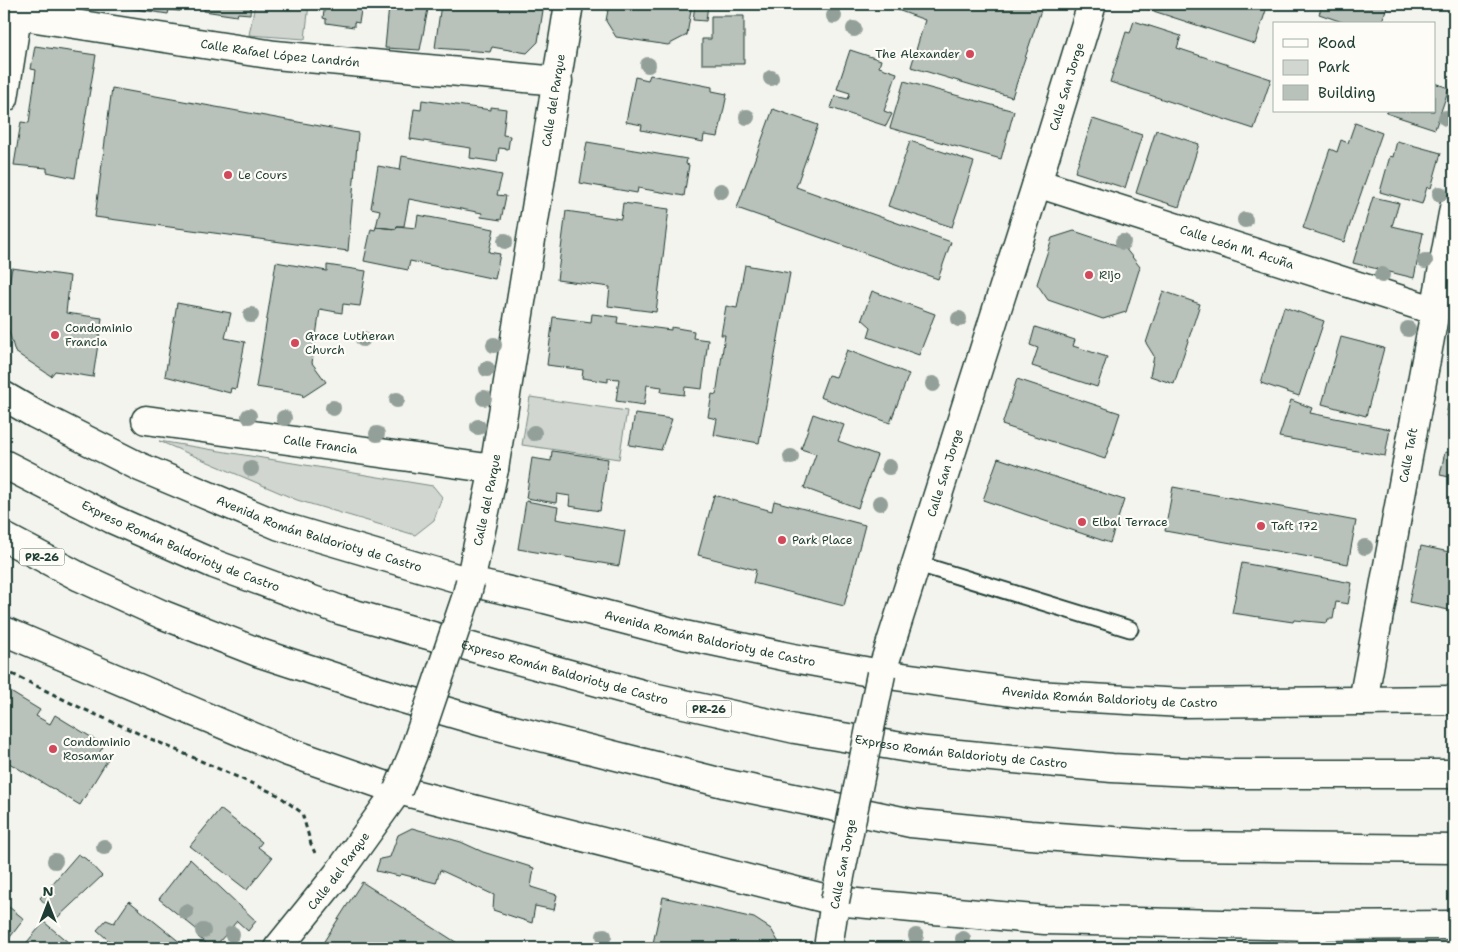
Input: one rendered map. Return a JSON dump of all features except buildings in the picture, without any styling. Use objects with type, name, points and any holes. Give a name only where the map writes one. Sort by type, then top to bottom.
[{"type":"main road","name":"Calle del Parque","points":[[278,948],[331,883],[398,790],[413,754],[466,598],[494,470],[569,4]]},
{"type":"main road","name":"Calle San Jorge","points":[[828,948],[835,901],[881,674],[1092,4]]},
{"type":"main road","name":"Calle Rafael López Landrón","points":[[14,10],[275,55],[558,81]]},
{"type":"main road","points":[[4,98],[14,10]]},
{"type":"main road","name":"Calle León M. Acuña","points":[[1037,183],[1436,311]]},
{"type":"main road","name":"Calle Taft","points":[[1363,701],[1454,208]]},
{"type":"main road","name":"Avenida Román Baldorioty de Castro","points":[[4,396],[35,414],[140,467],[280,526],[470,582],[545,599],[684,635],[793,658],[881,674],[1035,695],[1183,702],[1454,700]]},
{"type":"main road","name":"Calle Francia","points":[[146,420],[494,470]]},
{"type":"main road","name":"Expreso Román Baldorioty de Castro","points":[[4,464],[112,519],[214,564],[340,610],[512,659],[653,696],[795,729],[926,751],[1112,768],[1230,774],[1454,774]]},
{"type":"main road","name":"PR-26","points":[[4,536],[80,577],[161,614],[260,653],[380,692],[486,722],[723,783],[911,823],[1030,835],[1182,846],[1454,849]]},
{"type":"main road","points":[[4,557],[80,577]]},
{"type":"main road","points":[[4,631],[286,751],[398,790],[835,901],[1045,920],[1313,937],[1454,925]]},
{"type":"lane","points":[[915,563],[1130,629]]},
{"type":"path","points":[[4,670],[81,708],[278,795],[302,813],[311,844],[331,883]]},
{"type":"green space","points":[[255,4],[309,4],[305,39],[249,35]]},
{"type":"green space","points":[[530,397],[627,411],[619,459],[522,445]]},
{"type":"green space","points":[[159,441],[433,486],[442,497],[434,520],[415,535],[297,500]]},
{"type":"place","name":"The Alexander","points":[[970,54]]},
{"type":"place","name":"Le Cours","points":[[228,175]]},
{"type":"place","name":"Rijo","points":[[1089,275]]},
{"type":"place","name":"Condominio Francia","points":[[55,335]]},
{"type":"place","name":"Grace Lutheran Church","points":[[295,343]]},
{"type":"place","name":"Elbal Terrace","points":[[1082,522]]},
{"type":"place","name":"Taft 172","points":[[1261,526]]},
{"type":"place","name":"Park Place","points":[[782,540]]},
{"type":"place","name":"Condominio Rosamar","points":[[53,749]]}]
